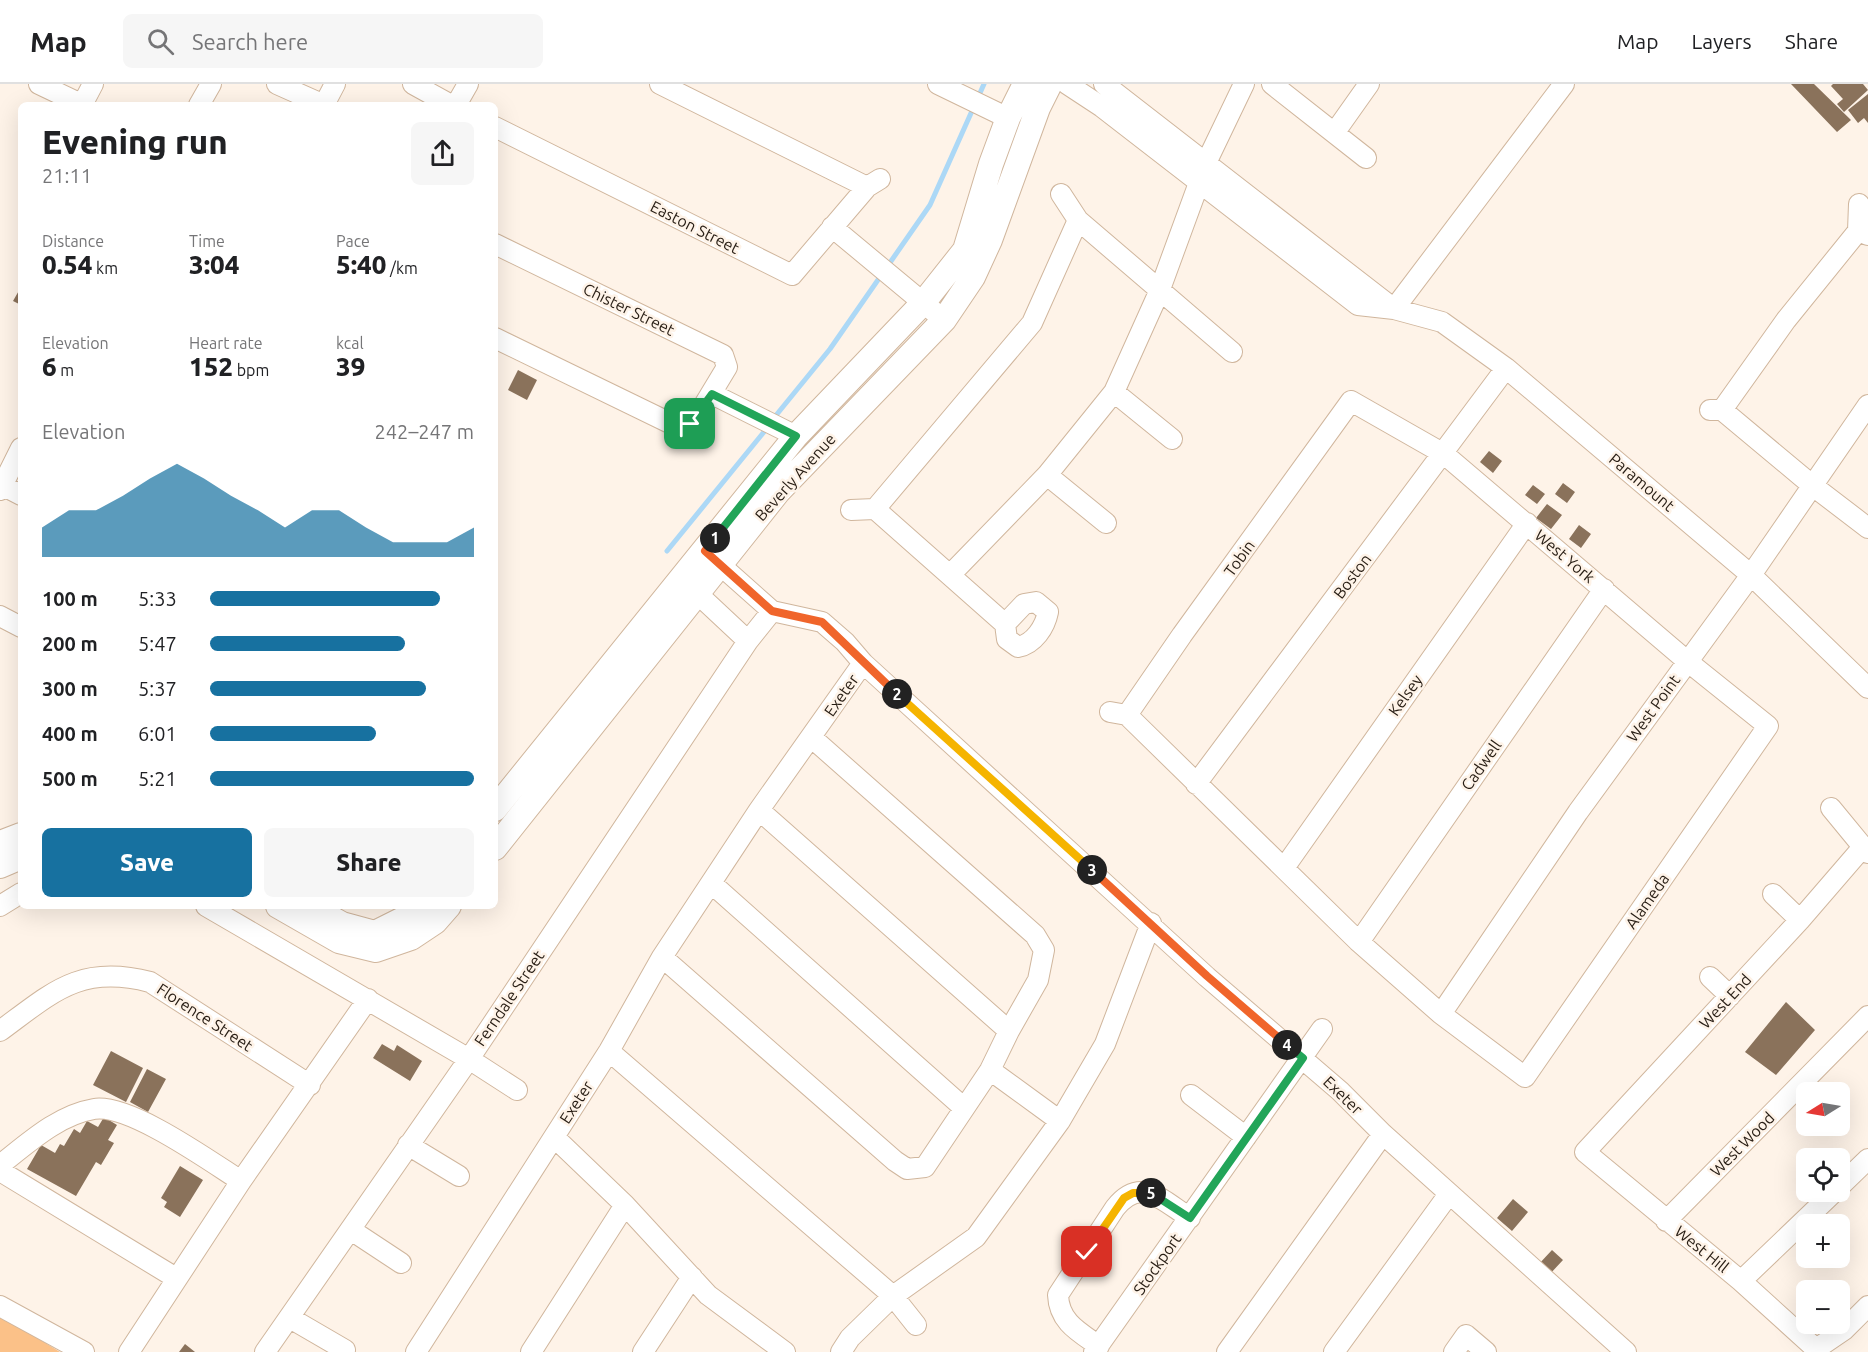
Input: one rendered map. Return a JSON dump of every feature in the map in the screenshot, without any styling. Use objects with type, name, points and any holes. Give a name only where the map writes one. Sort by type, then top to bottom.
[{"type":"street","points":[[39,84],[77,102]]},
{"type":"street","points":[[84,102],[93,84]]},
{"type":"street","points":[[201,102],[211,84]]},
{"type":"street","points":[[278,84],[317,102]]},
{"type":"street","points":[[325,102],[334,84]]},
{"type":"street","points":[[413,84],[446,102]]},
{"type":"street","points":[[458,102],[468,84]]},
{"type":"street","name":"Easton Street","points":[[498,129],[791,279],[832,227],[873,183],[660,84]]},
{"type":"street","points":[[938,84],[998,113]]},
{"type":"street","name":"Beverly Avenue","points":[[713,558],[788,432],[924,303],[965,250],[998,113],[1025,84]]},
{"type":"street","name":"Beverly Avenue","points":[[500,812],[713,558],[944,320],[973,277],[990,240],[1038,108],[1050,84]]},
{"type":"street","points":[[1067,84],[1102,107],[1358,305],[1394,309]]},
{"type":"street","points":[[1104,84],[1207,161],[1394,309]]},
{"type":"street","points":[[950,576],[1047,475],[1114,392],[1159,292],[1207,161],[1244,84]]},
{"type":"street","points":[[1272,84],[1366,158]]},
{"type":"street","points":[[1335,132],[1369,84]]},
{"type":"street","points":[[1394,309],[1564,84]]},
{"type":"street","points":[[1061,194],[1078,220],[1159,292],[1232,352]]},
{"type":"street","points":[[1859,204],[1863,233],[1786,320],[1716,410],[1868,528]]},
{"type":"street","points":[[875,509],[940,430],[1014,348],[1032,322],[1078,220]]},
{"type":"street","points":[[832,227],[944,320]]},
{"type":"street","name":"Chister Street","points":[[498,245],[723,355],[727,367],[694,420],[685,427],[676,426],[498,339]]},
{"type":"street","name":"Paramount","points":[[1394,309],[1442,322],[1506,368],[1751,575],[1868,688]]},
{"type":"street","name":"Boston","points":[[1196,784],[1506,368]]},
{"type":"street","points":[[1114,392],[1172,439]]},
{"type":"street","name":"West York","points":[[1350,392],[1444,454],[1687,661],[1768,726]]},
{"type":"street","name":"Tobin","points":[[1196,784],[1119,713],[1175,630],[1290,470],[1350,392]]},
{"type":"street","points":[[712,394],[788,432]]},
{"type":"street","name":"West Point","points":[[1442,1014],[1578,812],[1751,575],[1868,405]]},
{"type":"street","points":[[18,454],[1,487],[18,494]]},
{"type":"street","points":[[1047,475],[1106,523]]},
{"type":"street","points":[[851,510],[875,509],[1005,624]]},
{"type":"street","name":"Kelsey","points":[[1284,868],[1527,523]]},
{"type":"street","points":[[713,558],[772,611],[822,622],[845,642],[863,663]]},
{"type":"street","points":[[690,586],[748,641]]},
{"type":"street","name":"Cadwell","points":[[1359,942],[1604,589]]},
{"type":"street","name":"Ferndale Street","points":[[265,1352],[469,1059],[748,641],[772,611]]},
{"type":"street","points":[[0,616],[18,625]]},
{"type":"street","name":"Exeter","points":[[416,1352],[609,1051],[662,957],[759,810],[863,663],[1207,976],[1340,1090],[1383,1134],[1626,1352]]},
{"type":"street","name":"Alameda","points":[[1442,1014],[1525,1084],[1768,726]]},
{"type":"street","points":[[662,957],[906,1169],[925,1167],[990,1070],[1040,972],[1044,950],[1035,935],[811,737]]},
{"type":"street","points":[[1196,784],[1359,942],[1442,1014]]},
{"type":"street","points":[[1831,808],[1866,850]]},
{"type":"street","points":[[759,810],[1008,1031]]},
{"type":"street","points":[[0,843],[18,836]]},
{"type":"street","name":"West End","points":[[1585,1152],[1866,850]]},
{"type":"street","points":[[0,866],[18,858]]},
{"type":"street","points":[[711,883],[964,1108]]},
{"type":"street","points":[[1773,894],[1800,920]]},
{"type":"street","points":[[0,906],[18,895]]},
{"type":"street","points":[[211,909],[368,999],[517,1090]]},
{"type":"street","points":[[283,909],[339,941],[376,950],[411,938],[435,922],[446,909]]},
{"type":"street","points":[[315,909],[342,924],[375,933],[419,909]]},
{"type":"street","points":[[845,1345],[893,1296],[976,1237],[1060,1121],[1105,1044],[1151,923]]},
{"type":"street","name":"Florence Street","points":[[0,1030],[60,987],[95,976],[124,975],[150,982],[310,1085]]},
{"type":"street","points":[[1710,977],[1730,996]]},
{"type":"street","points":[[129,1352],[176,1278],[368,999]]},
{"type":"street","name":"West Wood","points":[[1666,1221],[1868,1016]]},
{"type":"street","name":"Stockport","points":[[1097,1349],[1322,1029]]},
{"type":"street","points":[[609,1051],[893,1296],[916,1325]]},
{"type":"street","points":[[990,1070],[1060,1121]]},
{"type":"street","points":[[1191,1095],[1246,1137]]},
{"type":"street","points":[[0,1165],[49,1128],[70,1116],[96,1108],[129,1115],[242,1181]]},
{"type":"street","points":[[1227,1352],[1383,1134]]},
{"type":"street","points":[[554,1137],[624,1205],[723,1308],[785,1352]]},
{"type":"street","points":[[408,1145],[459,1176]]},
{"type":"street","name":"West Hill","points":[[1585,1152],[1741,1281],[1816,1349],[1844,1330],[1868,1306]]},
{"type":"street","points":[[1850,1176],[1868,1159]]},
{"type":"street","points":[[0,1171],[176,1278]]},
{"type":"street","points":[[1097,1349],[1065,1320],[1058,1307],[1058,1295],[1115,1208],[1124,1198],[1133,1193],[1148,1191],[1190,1218]]},
{"type":"street","points":[[1334,1352],[1449,1194]]},
{"type":"street","points":[[1741,1281],[1824,1202]]},
{"type":"street","points":[[531,1352],[624,1205]]},
{"type":"street","points":[[351,1230],[401,1263]]},
{"type":"street","points":[[643,1352],[692,1277]]},
{"type":"street","points":[[0,1306],[84,1352]]},
{"type":"street","points":[[290,1318],[345,1350]]},
{"type":"street","points":[[1454,1352],[1466,1335],[1486,1352]]},
{"type":"shaded area","points":[[0,1315],[60,1352],[0,1352]]},
{"type":"building","points":[[1791,84],[1814,84],[1851,120],[1837,132]]},
{"type":"building","points":[[1833,84],[1863,84],[1868,90],[1844,112],[1837,104],[1843,99],[1831,86]]},
{"type":"building","points":[[1868,94],[1868,123],[1864,118],[1858,123],[1848,110]]},
{"type":"building","points":[[18,292],[18,304],[13,301]]},
{"type":"building","points":[[518,370],[537,380],[527,400],[508,390]]},
{"type":"building","points":[[1489,451],[1502,461],[1493,473],[1480,462]]},
{"type":"building","points":[[1563,483],[1575,492],[1567,503],[1555,494]]},
{"type":"building","points":[[1533,485],[1545,494],[1537,504],[1525,495]]},
{"type":"building","points":[[1547,504],[1562,515],[1551,529],[1536,518]]},
{"type":"building","points":[[1579,525],[1591,534],[1581,548],[1569,539]]},
{"type":"building","points":[[1786,1002],[1815,1030],[1776,1075],[1745,1052]]},
{"type":"building","points":[[382,1044],[394,1051],[397,1045],[422,1061],[410,1081],[373,1058]]},
{"type":"building","points":[[111,1051],[143,1068],[126,1102],[93,1085]]},
{"type":"building","points":[[147,1069],[166,1079],[148,1112],[130,1102]]},
{"type":"building","points":[[104,1117],[117,1125],[108,1140],[114,1143],[101,1165],[96,1162],[76,1196],[27,1169],[41,1145],[55,1153],[60,1144],[64,1146],[74,1129],[80,1133],[87,1121],[98,1127]]},
{"type":"building","points":[[180,1166],[203,1180],[180,1217],[164,1207],[167,1202],[161,1198]]},
{"type":"building","points":[[1513,1199],[1528,1212],[1512,1231],[1497,1218]]},
{"type":"building","points":[[1552,1250],[1563,1260],[1549,1275],[1538,1265]]},
{"type":"building","points":[[185,1344],[195,1352],[179,1352]]},
{"type":"waterway","points":[[773,419],[830,349],[930,205],[984,84]]},
{"type":"waterway","points":[[667,551],[768,427]]},
{"type":"route","points":[[690,424],[712,394],[796,436],[705,551],[772,611],[822,622],[845,642],[863,663],[1207,976],[1303,1058],[1190,1218],[1148,1191],[1133,1193],[1124,1198],[1115,1208],[1087,1252]]}]
